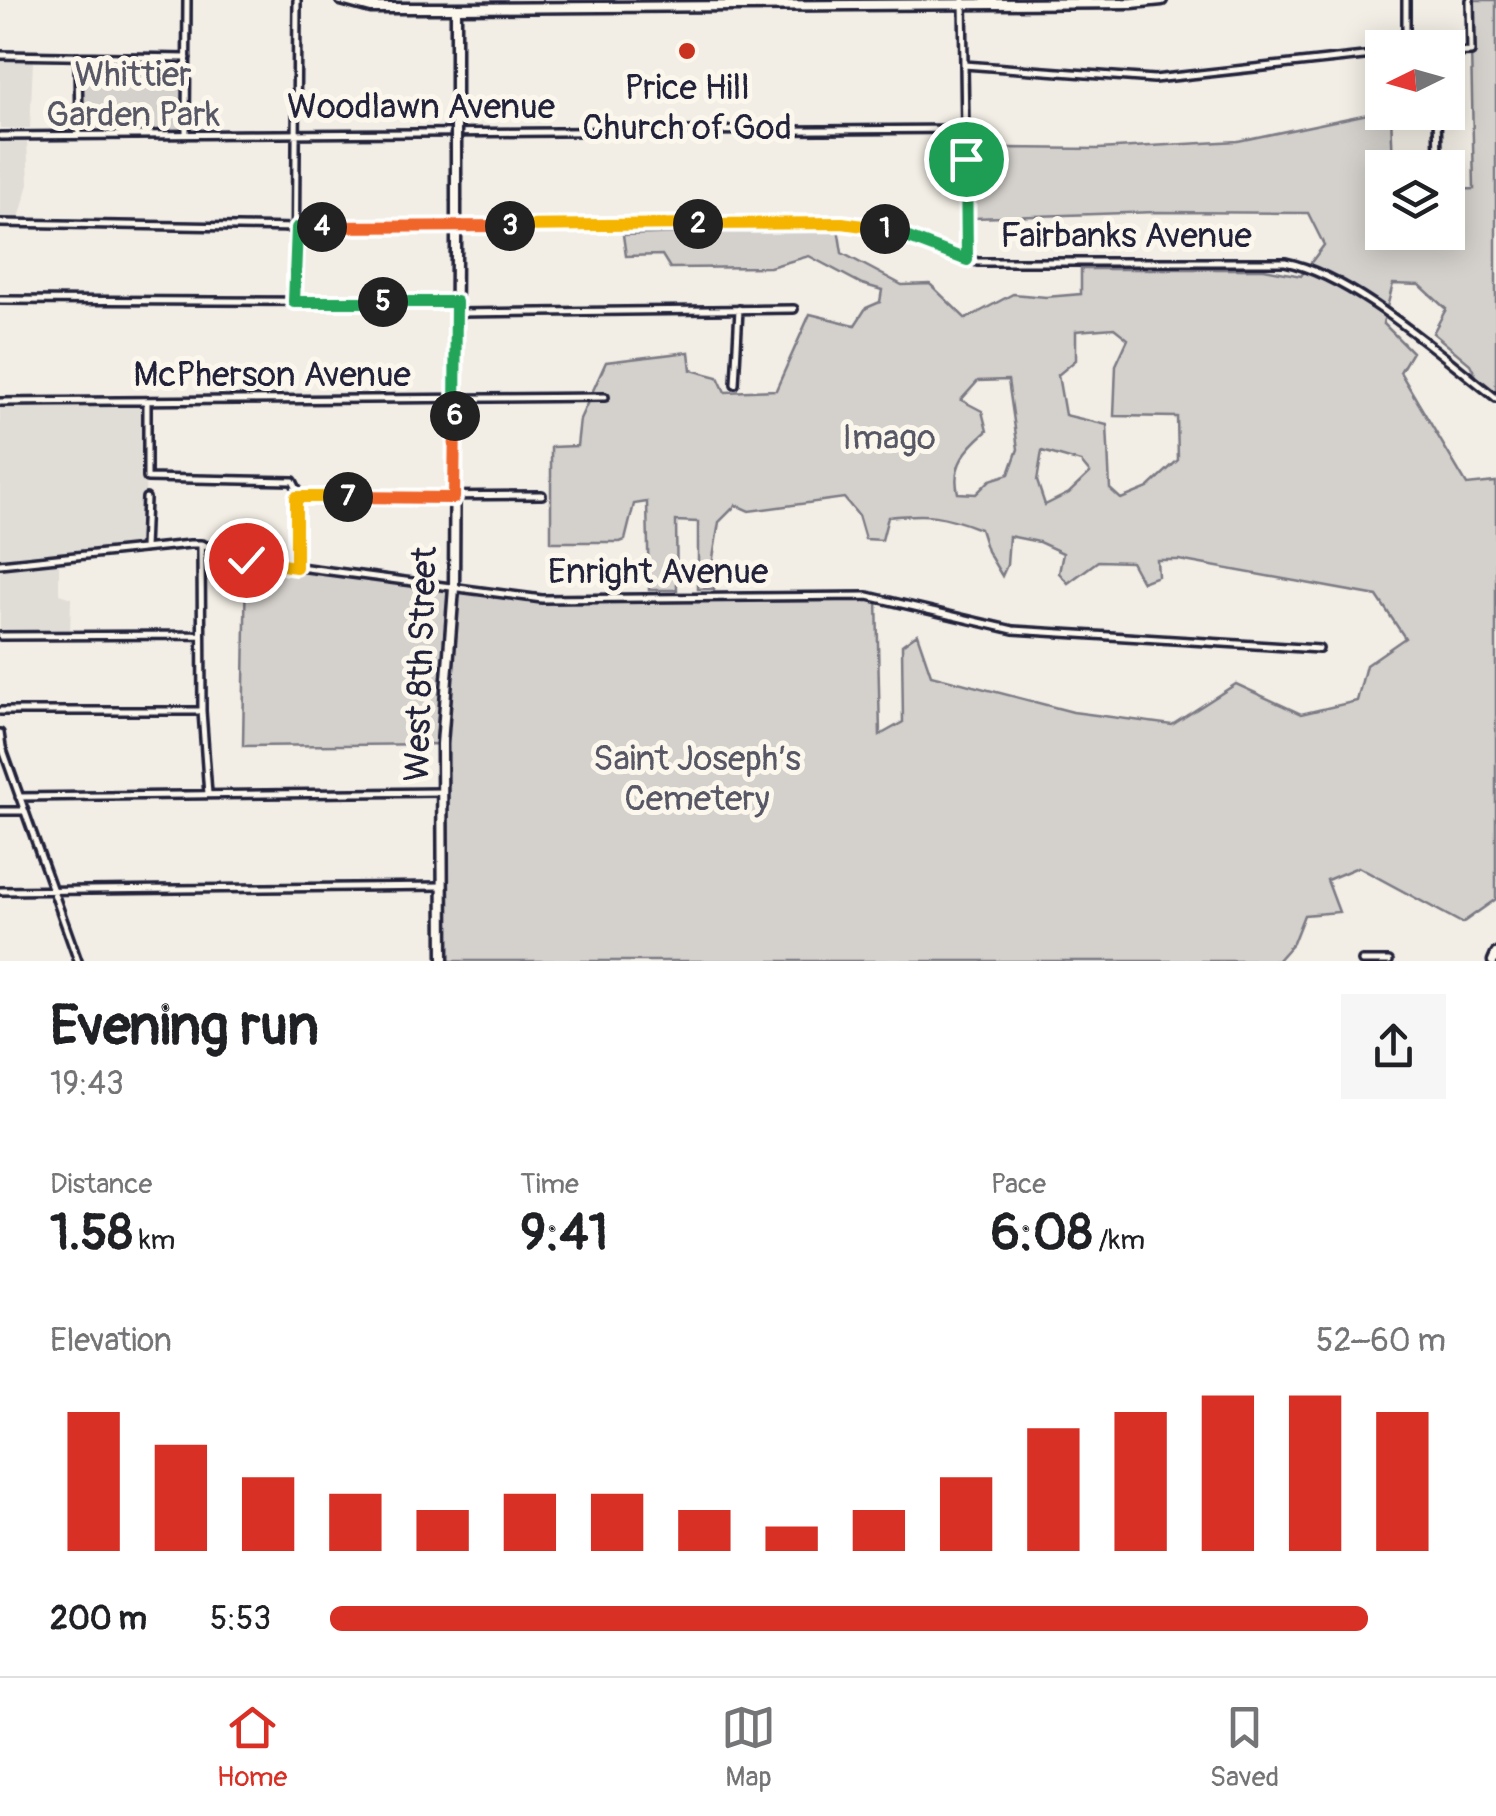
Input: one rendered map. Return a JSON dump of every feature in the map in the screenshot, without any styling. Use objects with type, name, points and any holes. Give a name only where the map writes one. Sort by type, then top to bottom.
[{"type":"street","points":[[186,133],[187,0]]},
{"type":"street","points":[[294,302],[297,0]]},
{"type":"street","points":[[341,0],[371,8],[418,4],[456,8],[630,3],[1162,0]]},
{"type":"street","points":[[1406,0],[1406,30]]},
{"type":"street","points":[[1465,52],[1472,52],[1470,0]]},
{"type":"street","points":[[963,2],[967,260]]},
{"type":"street","name":"West 8th Street","points":[[443,961],[442,744],[454,588],[456,8]]},
{"type":"street","points":[[0,55],[187,58]]},
{"type":"street","points":[[78,56],[79,134]]},
{"type":"street","points":[[964,65],[1154,79],[1365,56]]},
{"type":"street","name":"Woodlawn Avenue","points":[[0,136],[964,128]]},
{"type":"street","name":"Fairbanks Avenue","points":[[0,223],[297,228],[842,223],[888,230],[967,260],[992,263],[1274,260],[1328,276],[1358,294],[1496,398]]},
{"type":"street","points":[[0,300],[456,302]]},
{"type":"street","points":[[735,384],[739,308]]},
{"type":"street","points":[[456,313],[794,309]]},
{"type":"street","name":"McPherson Avenue","points":[[0,402],[604,397]]},
{"type":"street","points":[[147,401],[147,478],[286,479],[295,484],[296,567]]},
{"type":"street","points":[[296,497],[542,495]]},
{"type":"street","points":[[144,549],[146,498]]},
{"type":"street","points":[[201,544],[202,711],[208,794]]},
{"type":"street","name":"Enright Avenue","points":[[0,564],[201,544],[246,560],[542,599],[868,596],[1013,630],[1318,649]]},
{"type":"street","points":[[0,636],[202,635]]},
{"type":"street","points":[[0,711],[202,711]]},
{"type":"street","points":[[0,733],[78,961]]},
{"type":"street","points":[[19,797],[442,792]]},
{"type":"street","points":[[0,811],[24,810]]},
{"type":"street","points":[[0,891],[442,886]]},
{"type":"street","points":[[1493,961],[1496,954]]},
{"type":"street","points":[[1362,961],[1389,961]]},
{"type":"shaded area","points":[[0,60],[33,60],[30,128],[0,128]]},
{"type":"shaded area","points":[[0,142],[27,142],[29,184],[19,218],[0,219]]},
{"type":"shaded area","points":[[147,401],[144,549],[59,559],[59,594],[71,598],[70,635],[0,636],[0,402]]},
{"type":"green space","points":[[1470,0],[1496,0],[1496,398],[1481,386],[1470,364],[1433,333],[1446,309],[1420,285],[1393,284],[1383,323],[1412,352],[1400,372],[1467,485],[1496,482],[1496,899],[1462,923],[1358,867],[1327,880],[1339,912],[1304,915],[1293,943],[1277,961],[443,961],[442,744],[243,746],[246,560],[527,598],[877,597],[880,735],[903,722],[902,645],[917,634],[931,675],[1073,712],[1172,725],[1236,684],[1301,714],[1357,701],[1366,665],[1405,638],[1377,596],[1179,560],[1157,560],[1158,576],[1142,582],[1131,562],[1098,561],[1068,583],[1059,573],[1063,553],[1039,542],[1009,536],[1007,565],[1002,576],[980,529],[925,515],[888,517],[882,540],[865,539],[858,515],[844,498],[749,511],[736,505],[719,522],[713,558],[714,589],[698,589],[698,522],[676,521],[677,590],[649,590],[647,502],[634,504],[625,540],[551,542],[551,447],[577,446],[580,419],[606,362],[689,352],[691,370],[718,377],[725,392],[776,390],[810,314],[855,325],[866,308],[880,302],[882,290],[862,284],[809,256],[770,267],[670,268],[662,255],[626,256],[623,235],[838,228],[842,253],[902,285],[930,284],[966,319],[1013,294],[1081,294],[1081,269],[1264,269],[1301,276],[1324,245],[1308,213],[1156,212],[973,218],[976,166],[1006,148],[1098,149],[1238,141],[1365,115],[1365,130],[1392,130],[1392,150],[1365,150],[1365,250],[1465,250],[1465,189],[1474,189]],"holes":[[[1114,328],[1128,339],[1116,365],[1114,416],[1177,417],[1178,460],[1148,488],[1121,499],[1110,489],[1107,425],[1065,415],[1058,375],[1076,360],[1076,331]],[[1008,380],[1018,449],[1009,474],[990,480],[976,494],[958,493],[957,474],[962,458],[987,431],[982,411],[961,400],[978,381]],[[1042,451],[1081,462],[1090,473],[1069,493],[1045,505],[1037,481]]]},
{"type":"green space","name":"Whittier Garden Park","points":[[78,56],[187,58],[186,133],[79,134]]},
{"type":"place","name":"Price Hill Church of God","points":[[687,51]]},
{"type":"route","points":[[246,560],[296,567],[296,497],[454,498],[456,302],[294,302],[297,228],[842,223],[888,230],[967,260],[966,159]]},
{"type":"park label","name":"Imago","points":[[889,438]]},
{"type":"park label","name":"Saint Joseph’s Cemetery","points":[[697,779]]}]
